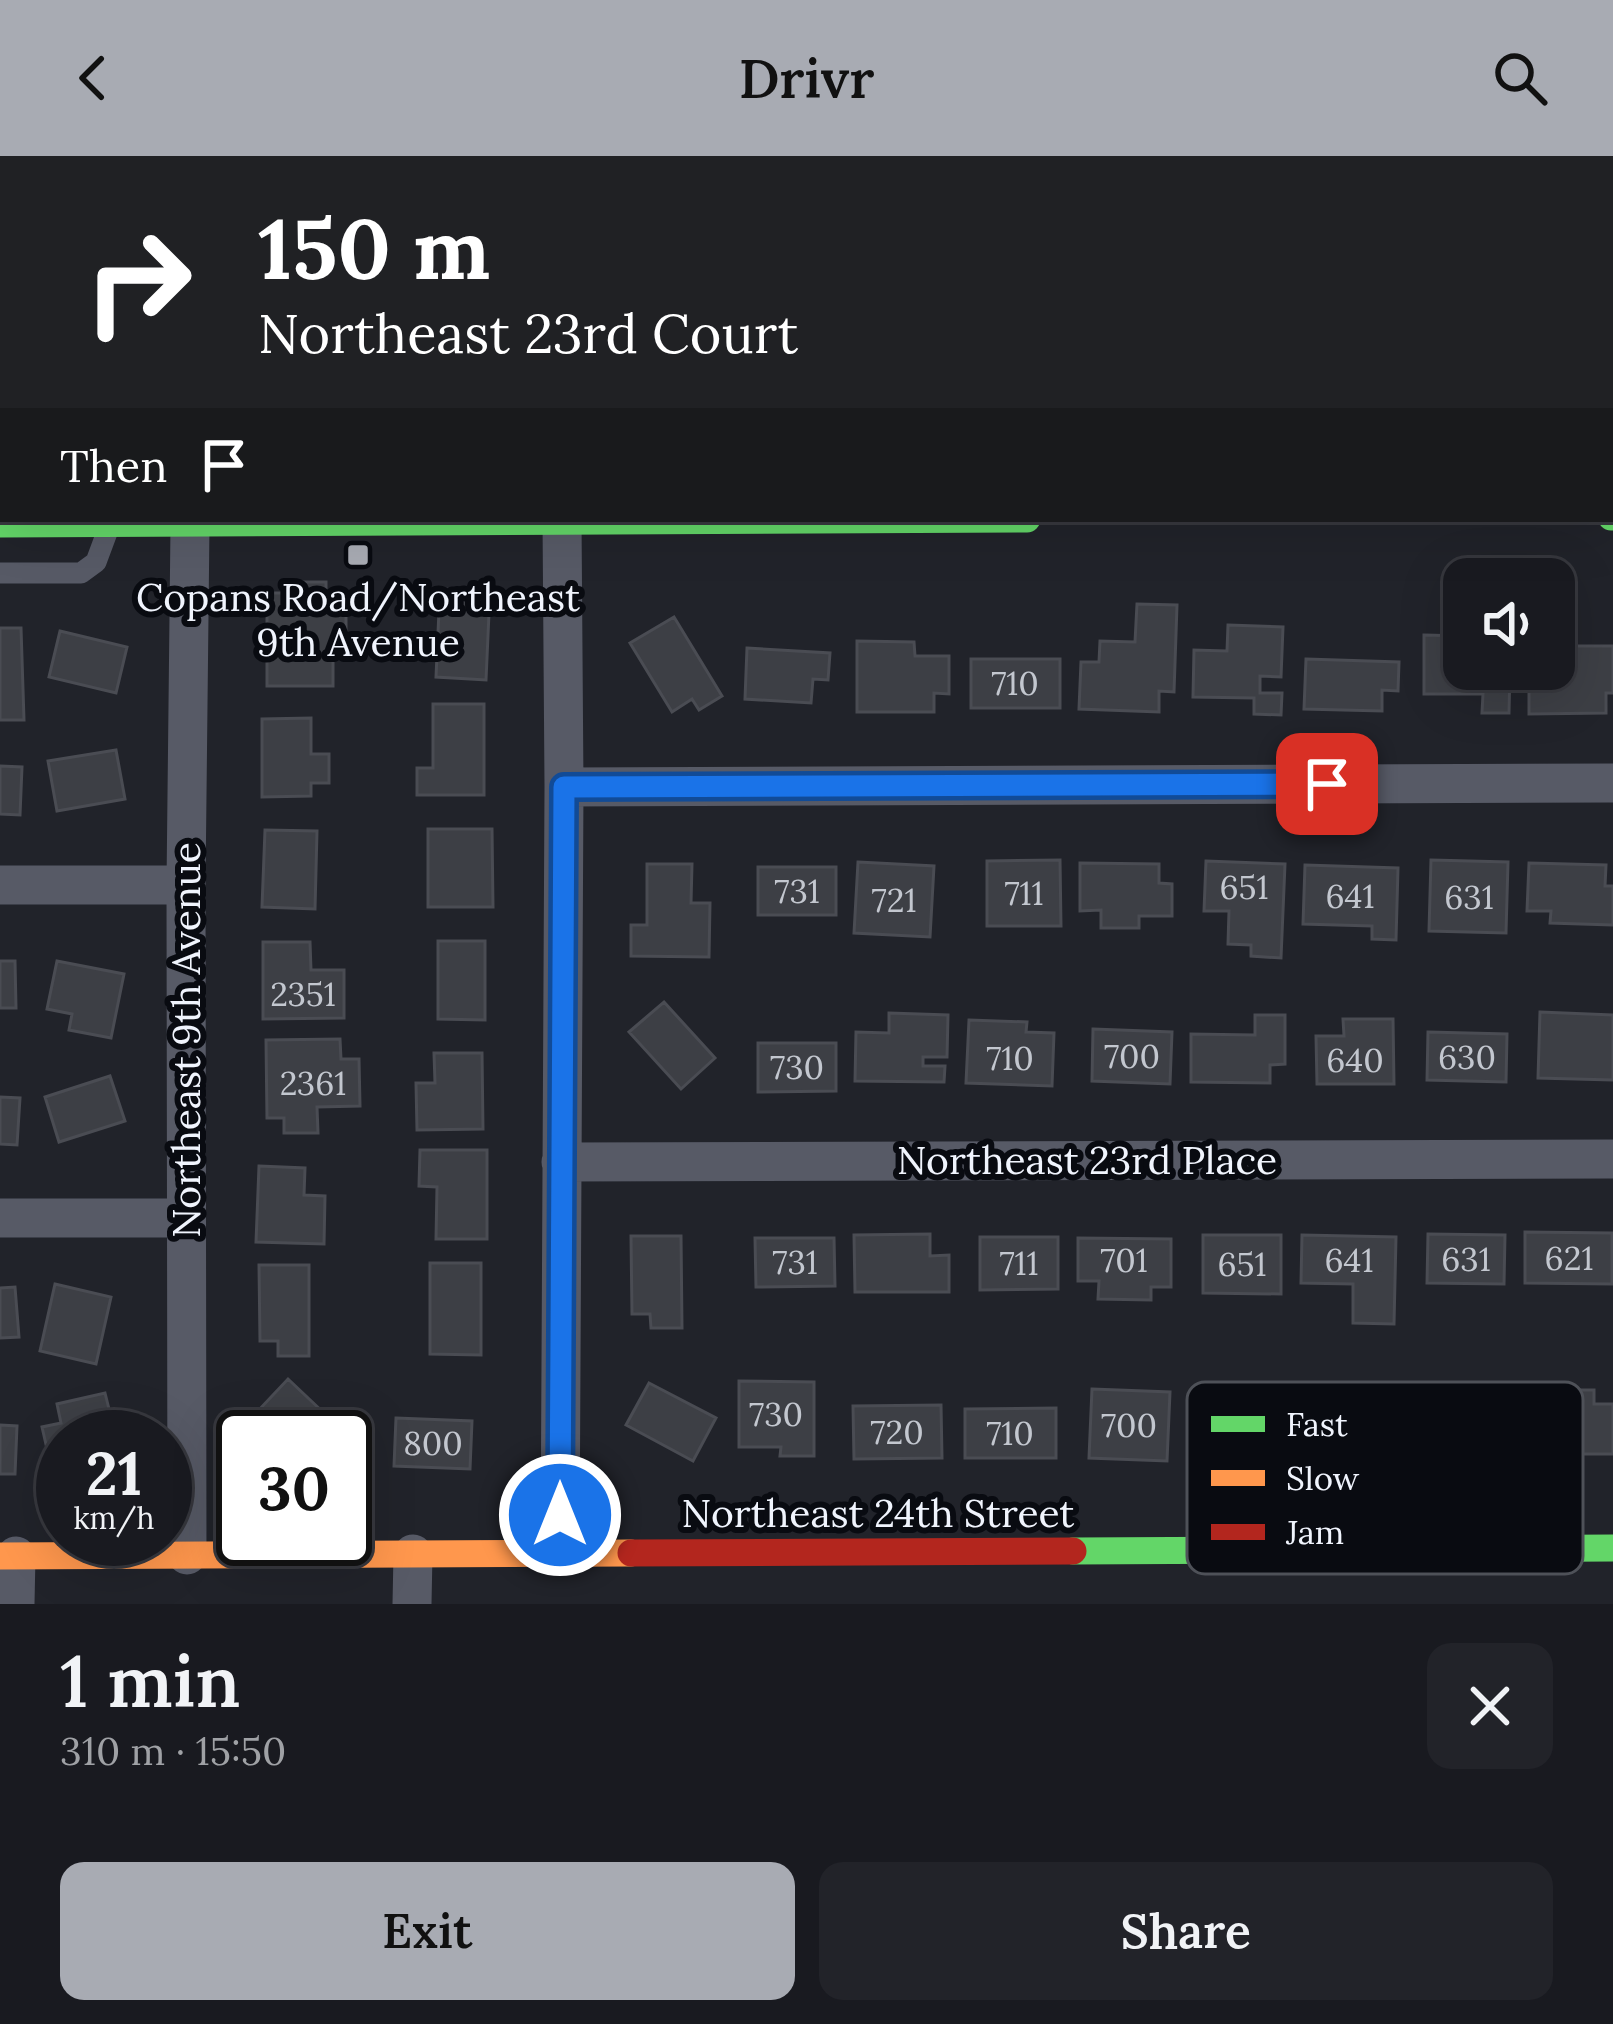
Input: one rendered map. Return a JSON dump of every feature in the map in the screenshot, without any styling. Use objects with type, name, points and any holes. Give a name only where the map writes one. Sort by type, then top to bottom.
[{"type":"street","points":[[0,524],[413,522]]},
{"type":"street","points":[[560,1553],[562,522]]},
{"type":"street","name":"Northeast 9th Avenue","points":[[186,1410],[190,525]]},
{"type":"street","points":[[564,787],[1613,782]]},
{"type":"street","points":[[0,885],[186,885]]},
{"type":"street","name":"Northeast 23rd Place","points":[[561,1162],[1613,1159]]},
{"type":"street","points":[[0,1218],[185,1218]]},
{"type":"street","name":"Northeast 24th Street","points":[[1583,1548],[1613,1548]]},
{"type":"street","name":"Northeast 24th Street","points":[[192,1555],[1187,1550]]},
{"type":"street","points":[[412,1604],[413,1554]]},
{"type":"street","points":[[8,1556],[15,1604]]},
{"type":"lane","points":[[0,573],[81,573],[96,562],[110,524]]},
{"type":"building","points":[[291,582],[326,582],[326,611],[346,611],[346,658],[333,658],[333,686],[267,686],[267,593],[290,593]]},
{"type":"building","points":[[440,589],[490,591],[486,680],[436,677]]},
{"type":"building","points":[[1137,604],[1177,605],[1174,692],[1159,691],[1159,712],[1079,709],[1081,662],[1099,662],[1100,641],[1135,642]]},
{"type":"building","points":[[674,617],[722,696],[699,710],[692,699],[672,712],[630,643]]},
{"type":"building","points":[[1228,625],[1283,627],[1281,677],[1260,676],[1260,693],[1282,693],[1281,715],[1254,714],[1254,698],[1193,697],[1194,650],[1227,651]]},
{"type":"building","points":[[0,628],[21,628],[24,720],[0,720]]},
{"type":"building","points":[[60,631],[127,647],[116,693],[49,677]]},
{"type":"building","points":[[1424,635],[1443,635],[1443,690],[1510,690],[1509,713],[1482,713],[1483,694],[1424,694]]},
{"type":"building","points":[[857,641],[914,642],[915,656],[949,656],[949,694],[934,693],[934,712],[857,712]]},
{"type":"building","points":[[1575,646],[1613,646],[1613,693],[1606,693],[1606,713],[1529,714],[1529,690],[1575,690]]},
{"type":"building","points":[[747,648],[830,653],[828,680],[813,679],[811,703],[745,699]]},
{"type":"building","points":[[971,659],[1060,659],[1060,708],[971,708]]},
{"type":"building","points":[[1306,659],[1399,662],[1398,691],[1382,690],[1382,711],[1304,709]]},
{"type":"building","points":[[433,704],[484,704],[484,795],[417,795],[417,768],[433,768]]},
{"type":"building","points":[[311,718],[311,754],[329,754],[329,783],[311,783],[311,796],[262,797],[262,719]]},
{"type":"building","points":[[116,750],[125,799],[57,811],[48,761]]},
{"type":"building","points":[[0,766],[22,767],[20,815],[0,814]]},
{"type":"building","points":[[428,829],[492,829],[493,907],[428,907]]},
{"type":"building","points":[[265,830],[317,831],[315,909],[262,907]]},
{"type":"building","points":[[1060,860],[1061,926],[987,926],[987,861]]},
{"type":"building","points":[[1431,860],[1508,862],[1506,933],[1429,931]]},
{"type":"building","points":[[1206,861],[1285,864],[1281,958],[1251,956],[1251,945],[1228,944],[1229,911],[1204,911]]},
{"type":"building","points":[[858,862],[934,866],[930,937],[854,933]]},
{"type":"building","points":[[1080,863],[1159,864],[1159,883],[1172,884],[1172,916],[1139,916],[1139,928],[1101,928],[1101,910],[1080,911]]},
{"type":"building","points":[[1529,863],[1606,865],[1605,886],[1613,886],[1613,925],[1550,923],[1551,911],[1527,911]]},
{"type":"building","points":[[647,864],[692,864],[691,903],[710,903],[709,957],[631,956],[631,925],[647,925]]},
{"type":"building","points":[[1305,865],[1398,868],[1396,940],[1372,939],[1372,926],[1303,924]]},
{"type":"building","points":[[758,867],[836,867],[836,915],[758,915]]},
{"type":"building","points":[[438,941],[485,941],[485,1020],[438,1019]]},
{"type":"building","points":[[263,942],[310,942],[311,970],[344,970],[344,1018],[263,1019]]},
{"type":"building","points":[[0,961],[15,961],[16,1008],[0,1008]]},
{"type":"building","points":[[57,961],[124,974],[111,1038],[69,1030],[72,1014],[47,1009]]},
{"type":"building","points":[[664,1002],[715,1058],[681,1089],[629,1032]]},
{"type":"building","points":[[1540,1012],[1613,1015],[1613,1080],[1538,1078]]},
{"type":"building","points":[[889,1013],[948,1015],[947,1057],[923,1057],[923,1066],[945,1066],[944,1082],[855,1081],[856,1032],[889,1033]]},
{"type":"building","points":[[1255,1015],[1285,1015],[1285,1064],[1270,1065],[1270,1083],[1191,1082],[1191,1034],[1255,1035]]},
{"type":"building","points":[[1343,1019],[1393,1019],[1394,1084],[1317,1084],[1316,1036],[1344,1036]]},
{"type":"building","points":[[969,1020],[1027,1022],[1026,1032],[1054,1033],[1052,1086],[966,1083]]},
{"type":"building","points":[[1093,1029],[1172,1032],[1170,1084],[1092,1081]]},
{"type":"building","points":[[1428,1032],[1507,1034],[1506,1082],[1427,1080]]},
{"type":"building","points":[[340,1039],[341,1059],[359,1059],[360,1106],[317,1107],[318,1133],[284,1133],[284,1118],[267,1118],[266,1040]]},
{"type":"building","points":[[758,1043],[836,1043],[836,1091],[758,1092]]},
{"type":"building","points":[[434,1053],[482,1053],[483,1129],[417,1130],[416,1083],[435,1083]]},
{"type":"building","points":[[110,1076],[125,1121],[59,1142],[45,1097]]},
{"type":"building","points":[[0,1097],[20,1098],[17,1145],[0,1144]]},
{"type":"building","points":[[420,1150],[487,1150],[487,1239],[436,1239],[437,1187],[419,1186]]},
{"type":"building","points":[[259,1166],[305,1168],[304,1195],[325,1196],[324,1244],[256,1242]]},
{"type":"building","points":[[1525,1232],[1612,1233],[1612,1284],[1525,1283]]},
{"type":"building","points":[[930,1234],[930,1256],[949,1255],[949,1292],[855,1292],[854,1235]]},
{"type":"building","points":[[1428,1234],[1505,1235],[1504,1284],[1427,1283]]},
{"type":"building","points":[[1203,1235],[1281,1235],[1281,1294],[1203,1293]]},
{"type":"building","points":[[1302,1235],[1396,1237],[1394,1324],[1353,1323],[1353,1284],[1301,1283]]},
{"type":"building","points":[[631,1236],[681,1236],[682,1328],[651,1328],[650,1314],[632,1314]]},
{"type":"building","points":[[980,1237],[1058,1237],[1058,1289],[980,1290]]},
{"type":"building","points":[[755,1238],[834,1238],[835,1286],[756,1287]]},
{"type":"building","points":[[1078,1238],[1171,1239],[1171,1287],[1151,1287],[1151,1300],[1098,1299],[1099,1281],[1078,1281]]},
{"type":"building","points":[[430,1263],[481,1263],[481,1355],[430,1354]]},
{"type":"building","points":[[259,1265],[309,1265],[309,1356],[278,1356],[278,1341],[260,1341]]},
{"type":"building","points":[[55,1284],[111,1297],[96,1364],[40,1351]]},
{"type":"building","points":[[15,1287],[19,1337],[0,1338],[0,1288]]},
{"type":"building","points":[[288,1379],[321,1410],[259,1410]]},
{"type":"building","points":[[739,1381],[814,1382],[814,1456],[780,1456],[781,1447],[739,1447]]},
{"type":"building","points":[[649,1383],[716,1418],[693,1461],[626,1425]]},
{"type":"building","points":[[1092,1389],[1170,1392],[1167,1461],[1089,1458]]},
{"type":"building","points":[[1583,1390],[1594,1390],[1594,1404],[1613,1404],[1613,1454],[1583,1454]]},
{"type":"building","points":[[105,1393],[109,1410],[58,1410],[57,1404]]},
{"type":"building","points":[[941,1405],[942,1458],[854,1459],[853,1406]]},
{"type":"building","points":[[1056,1408],[1056,1458],[965,1458],[965,1409]]},
{"type":"building","points":[[396,1418],[472,1421],[470,1469],[394,1466]]},
{"type":"building","points":[[0,1425],[17,1426],[15,1474],[0,1474]]},
{"type":"traffic: fast","points":[[0,524],[411,522]]},
{"type":"traffic: fast","points":[[1583,1548],[1613,1548]]},
{"type":"traffic: fast","points":[[1073,1551],[1187,1550]]},
{"type":"traffic: slow","points":[[0,1556],[631,1553]]},
{"type":"traffic: jam","points":[[631,1553],[1073,1551]]},
{"type":"place","name":"Copans Road/Northeast 9th Avenue","points":[[358,555]]},
{"type":"route","points":[[560,1515],[564,787],[1327,784]]}]
